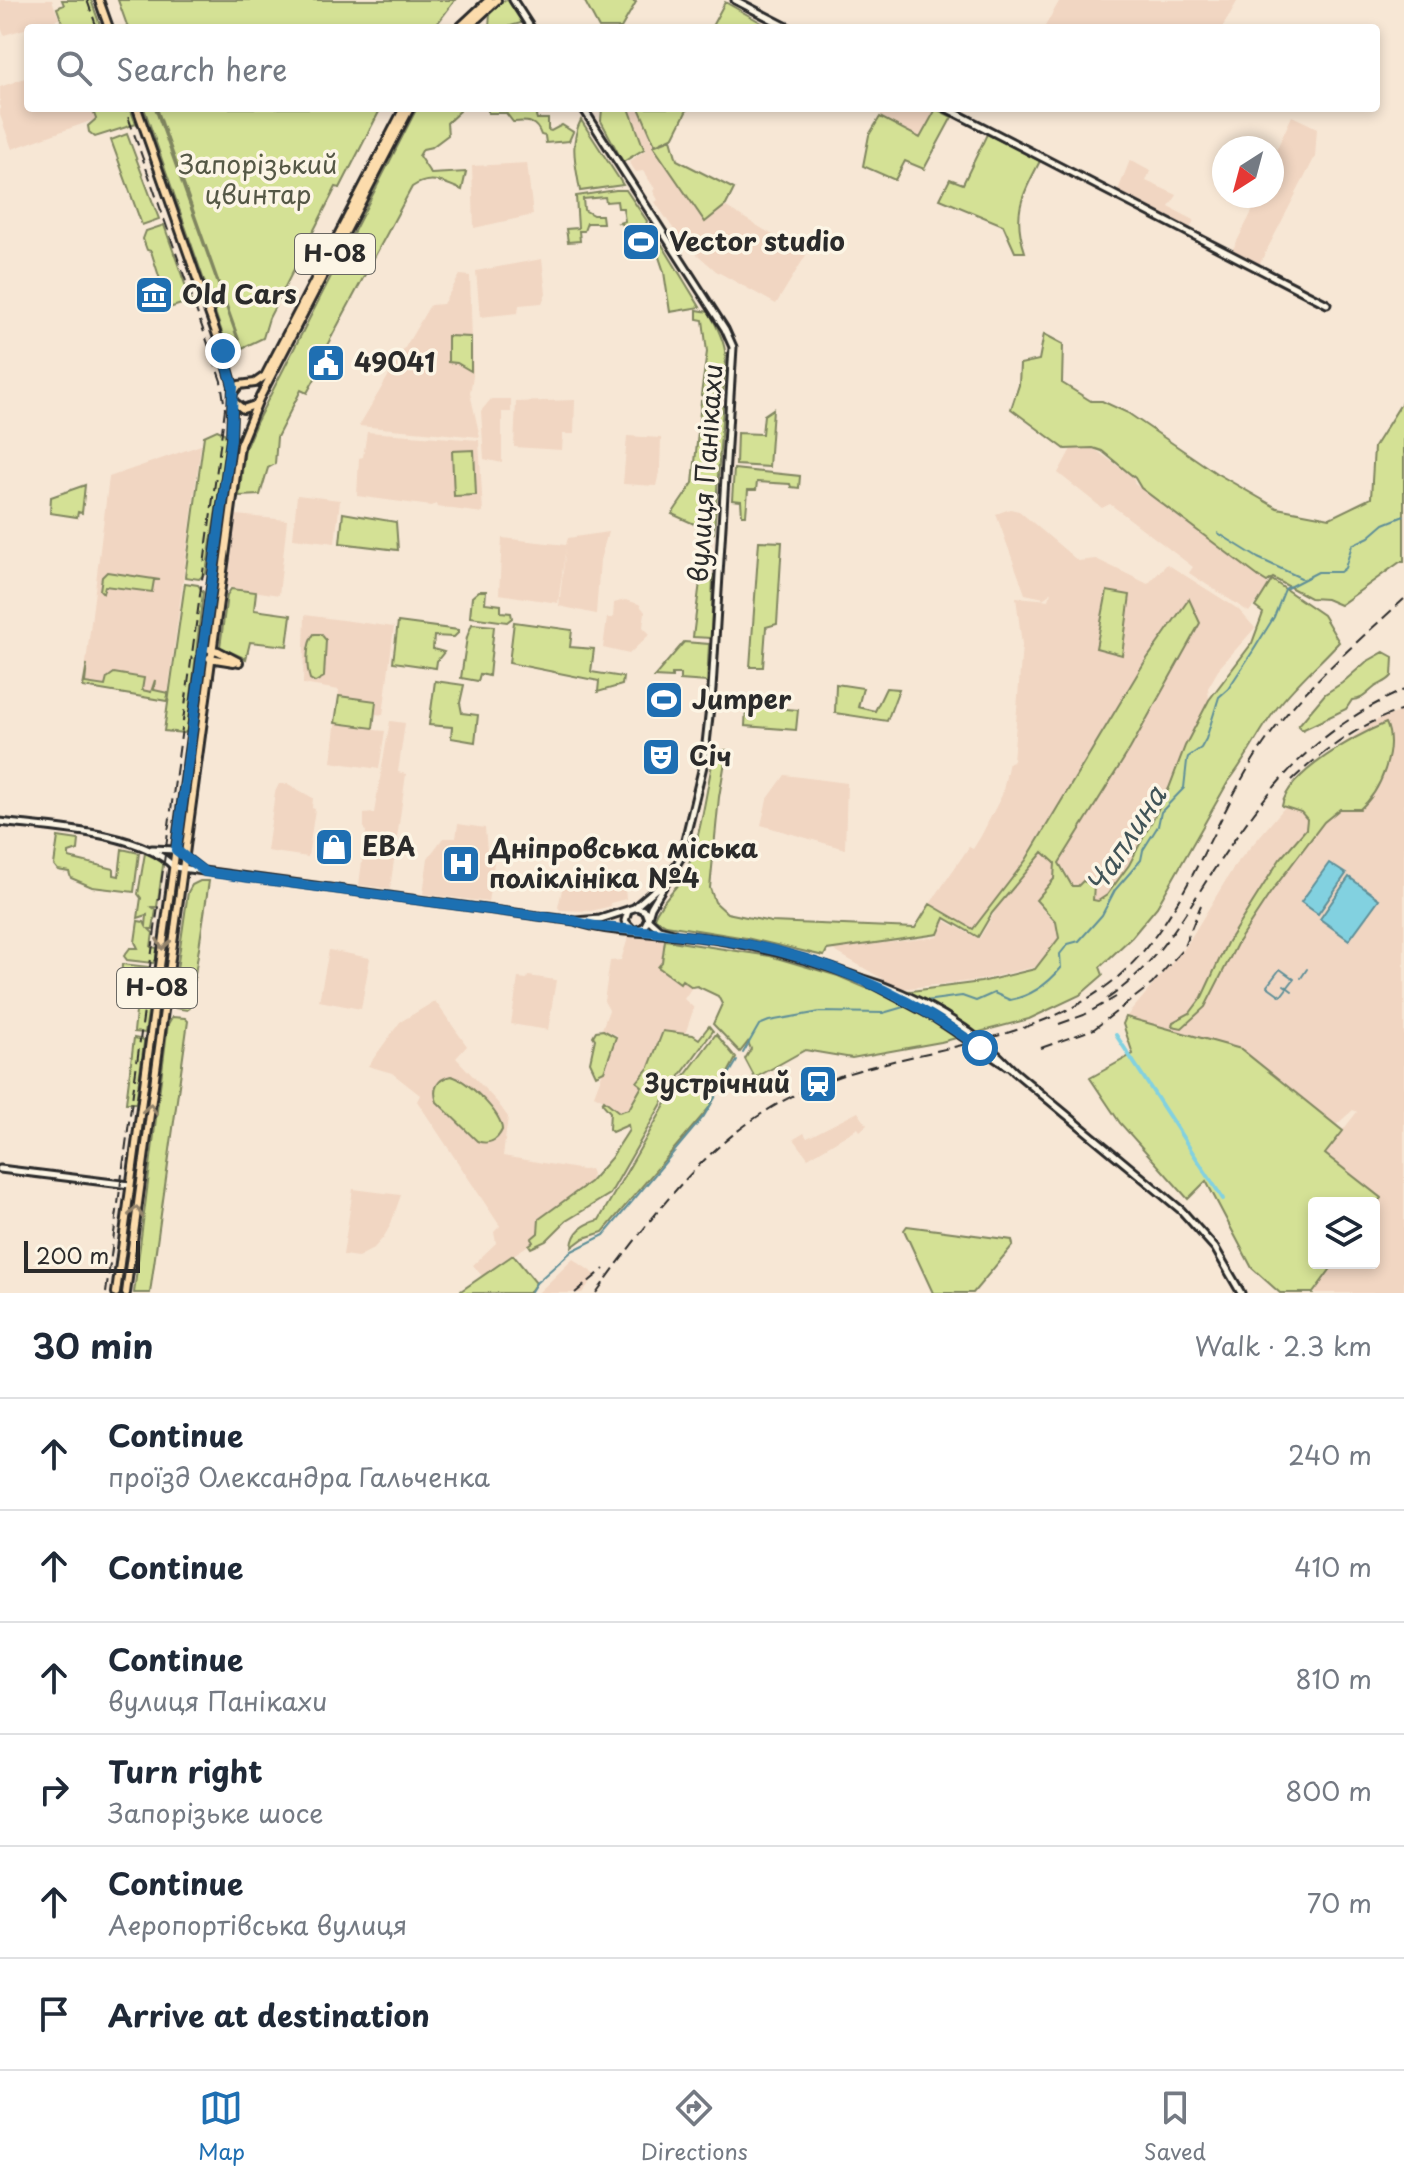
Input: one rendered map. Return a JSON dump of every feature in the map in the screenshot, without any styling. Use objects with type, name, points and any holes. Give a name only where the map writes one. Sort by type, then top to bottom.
[{"type":"main road","points":[[99,0],[108,24]]},
{"type":"main road","points":[[463,24],[489,0]]},
{"type":"main road","points":[[471,24],[497,0]]},
{"type":"main road","points":[[138,112],[226,361],[233,396],[243,409],[258,402],[257,389],[235,376],[226,361]]},
{"type":"main road","name":"Н-08","points":[[126,1293],[240,445],[321,274],[405,112]]},
{"type":"main road","name":"Н-08","points":[[116,1293],[231,439],[233,396],[246,383],[258,382],[265,376],[321,274]]},
{"type":"main road","points":[[202,657],[239,662],[203,649]]},
{"type":"main road","points":[[130,1185],[140,1186]]},
{"type":"street","points":[[513,0],[528,24]]},
{"type":"street","points":[[735,0],[781,24]]},
{"type":"street","name":"вулиця Панікахи","points":[[586,112],[728,333],[733,347],[709,728],[685,843],[648,918]]},
{"type":"street","points":[[954,112],[1327,304]]},
{"type":"street","points":[[0,822],[110,837],[151,849],[176,850]]},
{"type":"street","points":[[151,849],[174,867]]},
{"type":"street","name":"вулиця Панікахи","points":[[176,850],[205,872]]},
{"type":"street","name":"вулиця Панікахи","points":[[174,867],[689,936]]},
{"type":"street","name":"вулиця Панікахи","points":[[575,921],[600,919],[632,908],[669,878]]},
{"type":"street","points":[[648,918],[644,927],[634,930],[625,921],[625,915],[632,908],[643,909],[659,929],[780,952],[886,986],[932,1010],[991,1049],[1181,1210],[1215,1248],[1241,1293]]},
{"type":"street","points":[[0,1169],[130,1185]]},
{"type":"shaded area","points":[[0,0],[52,0],[59,19],[42,24],[24,24],[24,29],[4,35],[0,25]]},
{"type":"shaded area","points":[[1060,0],[1238,0],[1224,24],[1046,24]]},
{"type":"shaded area","points":[[24,78],[24,112],[93,112],[96,119],[12,149],[0,115],[0,87]]},
{"type":"shaded area","points":[[628,112],[640,112],[656,148],[702,219],[718,202],[806,255],[776,304],[716,271],[681,240],[655,202],[658,200],[653,191],[655,189],[643,171],[636,172],[629,162],[645,150]]},
{"type":"shaded area","points":[[883,112],[934,112],[920,138],[880,117]]},
{"type":"shaded area","points":[[1292,116],[1317,128],[1315,157],[1259,265],[1232,251],[1254,208],[1284,208],[1283,136]]},
{"type":"shaded area","points":[[1130,160],[1150,171],[1146,181],[1177,195],[1169,207],[1194,220],[1189,231],[1117,193]]},
{"type":"shaded area","points":[[527,163],[533,215],[474,228],[472,166]]},
{"type":"shaded area","points":[[542,259],[546,293],[542,303],[519,305],[518,313],[480,317],[476,271]]},
{"type":"shaded area","points":[[460,275],[470,276],[473,376],[470,393],[480,437],[359,426],[430,305],[443,304]]},
{"type":"shaded area","points":[[491,399],[511,399],[511,412],[502,412],[502,463],[484,459],[481,411]]},
{"type":"shaded area","points":[[575,400],[574,434],[563,434],[562,450],[514,447],[516,402]]},
{"type":"shaded area","points":[[367,432],[479,440],[483,513],[437,507],[436,504],[431,506],[357,496],[359,458],[363,457]]},
{"type":"shaded area","points":[[627,436],[661,438],[656,486],[623,484]]},
{"type":"shaded area","points":[[201,445],[167,701],[83,687],[109,477]]},
{"type":"shaded area","points":[[1093,448],[1133,477],[1135,484],[1269,585],[1249,612],[1189,573],[1193,567],[1110,504],[1102,508],[1058,473],[1071,449]]},
{"type":"shaded area","points":[[297,495],[340,500],[335,543],[293,538]]},
{"type":"shaded area","points":[[1010,509],[1019,511],[1078,561],[1096,559],[1148,584],[1167,564],[1238,609],[1255,628],[1220,667],[1208,688],[1209,700],[1185,746],[1169,788],[1129,865],[1107,895],[1098,902],[1093,900],[1078,886],[1072,886],[1058,863],[1069,843],[1068,792],[1026,860],[973,929],[930,904],[969,847],[973,849],[981,836],[1002,795],[1009,762],[1013,761],[1022,645],[1016,597],[1049,600],[1051,593],[1044,598],[1025,594],[996,514]]},
{"type":"shaded area","points":[[236,515],[287,520],[279,595],[226,587]]},
{"type":"shaded area","points":[[608,532],[600,560],[596,614],[559,606],[566,546],[558,603],[499,594],[502,538],[566,545],[568,538]]},
{"type":"shaded area","points":[[625,600],[639,604],[645,612],[643,627],[650,634],[629,654],[603,648],[607,618],[613,618],[614,603]]},
{"type":"shaded area","points":[[305,615],[394,627],[383,715],[375,714],[374,730],[385,731],[379,769],[331,762],[339,690],[303,684]]},
{"type":"shaded area","points":[[1404,710],[1404,1293],[1313,1293],[1331,1269],[1380,1269],[1380,1197],[1324,1154],[1357,1112],[1353,1110],[1336,1125],[1241,1049],[1126,1017],[1186,946],[1235,865],[1335,749],[1377,720]]},
{"type":"shaded area","points":[[390,721],[405,723],[398,772],[406,774],[390,889],[359,885],[366,831],[364,814],[374,813]]},
{"type":"shaded area","points":[[785,775],[847,783],[845,849],[761,825],[767,800]]},
{"type":"shaded area","points":[[279,784],[288,784],[313,798],[312,808],[315,809],[308,857],[267,851],[275,792]]},
{"type":"shaded area","name":"Дніпровська міська поліклініка №4","points":[[458,824],[485,828],[487,850],[494,863],[488,902],[423,894],[428,858],[443,838],[456,838]]},
{"type":"shaded area","points":[[1042,852],[1055,863],[1054,879],[1035,901],[1055,923],[1059,938],[1035,967],[980,980],[900,989],[831,949],[938,937],[944,920],[979,939],[1000,903]]},
{"type":"shaded area","points":[[624,877],[626,899],[610,903],[611,906],[591,911],[560,910],[558,907],[564,881]]},
{"type":"shaded area","points":[[629,935],[665,940],[662,962],[680,983],[682,980],[692,987],[684,999],[694,1008],[685,1034],[663,1032],[649,1067],[637,1082],[643,1086],[629,1110],[619,1112],[594,1095],[617,1035],[602,1029],[609,1010],[604,1001],[610,961],[621,960]]},
{"type":"shaded area","points":[[329,950],[370,958],[361,1009],[319,1001]]},
{"type":"shaded area","points":[[528,976],[556,980],[548,1030],[511,1024],[518,978],[527,979]]},
{"type":"shaded area","points":[[435,1001],[467,1046],[456,1058],[508,1117],[503,1156],[590,1169],[592,1174],[590,1182],[540,1219],[538,1234],[533,1242],[482,1276],[473,1265],[496,1243],[494,1232],[500,1226],[417,1101],[420,1095],[392,1073],[368,1066],[400,1022]]},
{"type":"shaded area","points":[[858,1112],[867,1125],[808,1158],[794,1139],[804,1133],[807,1138]]},
{"type":"shaded area","points":[[353,1189],[401,1195],[383,1238],[373,1249],[358,1257],[343,1255]]},
{"type":"shaded area","points":[[573,1259],[596,1275],[582,1293],[538,1293]]},
{"type":"green space","points":[[62,0],[91,0],[100,24],[63,24],[57,8],[64,5]]},
{"type":"green space","points":[[118,0],[455,0],[437,24],[127,24]]},
{"type":"green space","points":[[508,0],[521,23],[489,24],[490,12],[501,1]]},
{"type":"green space","points":[[584,0],[636,2],[623,24],[597,24]]},
{"type":"green space","points":[[725,2],[762,23],[761,24],[713,24]]},
{"type":"green space","points":[[93,112],[132,112],[136,124],[95,137],[88,126],[96,119]]},
{"type":"green space","points":[[145,112],[156,112],[241,349],[230,355]]},
{"type":"green space","name":"Запорізький цвинтар","points":[[158,112],[379,112],[340,188],[336,187],[269,318],[263,338],[242,348]]},
{"type":"green space","points":[[415,112],[459,112],[447,123],[448,135],[432,147],[423,149],[419,156],[431,174],[466,172],[462,190],[431,181],[412,187],[318,362],[318,373],[307,393],[301,390],[277,437],[275,464],[268,468],[260,495],[239,496],[245,449]]},
{"type":"green space","points":[[535,112],[537,119],[548,119],[548,130],[562,125],[573,132],[569,141],[546,143],[545,136],[534,124],[513,122],[506,113],[488,113]]},
{"type":"green space","points":[[602,112],[630,112],[644,149],[623,162],[601,121]]},
{"type":"green space","points":[[641,112],[686,112],[674,136],[655,145]]},
{"type":"green space","points":[[934,112],[952,117],[924,169],[905,161],[895,180],[863,166],[869,135],[880,117],[920,138]]},
{"type":"green space","points":[[581,120],[623,185],[580,191],[574,146]]},
{"type":"green space","points":[[127,134],[159,219],[142,225],[111,140]]},
{"type":"green space","points":[[987,134],[1040,161],[1028,184],[1019,215],[1025,252],[1015,252],[1003,225],[940,199],[950,179],[963,184]]},
{"type":"green space","points":[[671,139],[677,160],[734,189],[726,205],[705,222],[653,146]]},
{"type":"green space","points":[[626,190],[647,221],[646,225],[637,231],[619,223],[625,221],[623,208],[618,208],[617,201],[606,202],[605,197],[583,199],[584,210],[593,215],[602,215],[603,223],[587,223],[584,231],[579,231],[580,241],[568,242],[566,229],[578,228],[576,196]]},
{"type":"green space","points":[[164,225],[191,301],[169,308],[151,251],[147,250],[143,239],[146,231]]},
{"type":"green space","points":[[661,243],[700,307],[670,312],[664,272],[655,245]]},
{"type":"green space","points":[[697,310],[709,312],[725,351],[723,393],[707,397],[701,395],[707,352],[703,320],[697,319]]},
{"type":"green space","points":[[1044,334],[1063,344],[1062,383],[1091,401],[1102,401],[1128,413],[1216,473],[1277,508],[1330,518],[1371,498],[1374,447],[1404,399],[1404,562],[1340,605],[1326,599],[1310,598],[1273,578],[1267,582],[1259,577],[1141,488],[1135,478],[1102,451],[1093,448],[1065,449],[1011,409],[1019,385],[1020,364],[1039,360]]},
{"type":"green space","points":[[448,336],[471,337],[471,371],[448,362]]},
{"type":"green space","points":[[701,401],[723,406],[714,533],[672,514],[693,483]]},
{"type":"green space","points":[[773,409],[769,467],[736,465],[737,433],[762,434],[764,415]]},
{"type":"green space","points":[[217,430],[224,433],[227,440],[206,573],[199,579],[185,577],[204,436]]},
{"type":"green space","points":[[474,450],[476,495],[454,496],[452,451]]},
{"type":"green space","points":[[734,469],[800,476],[799,488],[790,484],[757,482],[756,490],[748,490],[746,515],[742,515],[741,501],[732,500]]},
{"type":"green space","points":[[85,485],[82,513],[78,512],[77,517],[50,513],[51,497]]},
{"type":"green space","points":[[343,513],[396,522],[398,550],[340,543]]},
{"type":"green space","points":[[759,541],[782,542],[777,624],[766,627],[763,667],[750,667]]},
{"type":"green space","points":[[107,572],[160,580],[154,580],[152,592],[105,586],[103,593],[100,590],[102,577]]},
{"type":"green space","points":[[701,574],[713,575],[711,638],[693,637]]},
{"type":"green space","points":[[1272,580],[1323,615],[1339,642],[1274,712],[1228,782],[1157,907],[1132,937],[1100,967],[1103,975],[1080,995],[1029,1019],[941,1042],[852,1058],[805,1050],[755,1078],[745,1059],[751,1049],[748,1042],[740,1052],[713,1024],[722,1004],[718,996],[682,980],[680,983],[658,967],[662,962],[665,940],[770,956],[838,976],[866,988],[911,991],[981,982],[1035,969],[1059,938],[1056,922],[1036,900],[1054,879],[1055,863],[1043,852],[992,913],[978,937],[945,918],[938,934],[827,950],[824,956],[746,938],[666,925],[654,918],[686,872],[700,827],[715,750],[727,750],[710,888],[715,902],[727,913],[771,922],[915,928],[930,904],[973,929],[1026,860],[1144,663],[1189,599],[1200,623],[1130,749],[1059,863],[1072,886],[1078,886],[1083,881],[1094,885],[1093,900],[1098,901],[1107,895],[1129,865],[1209,700],[1252,643],[1263,613],[1255,607]]},
{"type":"green space","points":[[185,583],[198,585],[203,592],[187,731],[184,733],[164,731]]},
{"type":"green space","points":[[231,589],[256,592],[254,610],[291,615],[287,646],[250,642],[246,659],[220,647],[227,595]]},
{"type":"green space","points":[[479,591],[486,591],[485,603],[501,605],[501,612],[511,613],[512,618],[507,622],[470,617],[472,597]]},
{"type":"green space","points":[[1107,591],[1130,595],[1122,655],[1096,648]]},
{"type":"green space","points":[[398,622],[458,630],[458,633],[454,637],[434,636],[433,649],[444,652],[436,668],[393,662]]},
{"type":"green space","points":[[514,622],[572,630],[570,647],[594,649],[591,672],[623,677],[622,685],[598,692],[599,681],[509,663]]},
{"type":"green space","points":[[472,624],[494,626],[489,676],[480,674],[478,681],[461,678]]},
{"type":"green space","points":[[314,634],[321,634],[326,640],[324,677],[315,682],[310,679],[307,662],[309,643]]},
{"type":"green space","points":[[684,642],[709,644],[707,682],[680,680],[680,674],[672,674],[672,678],[654,677]]},
{"type":"green space","points":[[1384,652],[1393,657],[1390,678],[1362,697],[1352,700],[1346,709],[1302,730],[1298,726],[1325,694]]},
{"type":"green space","points":[[87,664],[85,683],[105,686],[107,678],[114,673],[144,678],[142,690],[151,692],[155,680],[154,690],[168,693],[167,701],[83,687]]},
{"type":"green space","points":[[435,681],[464,685],[460,703],[462,713],[478,715],[475,742],[451,738],[452,727],[429,725]]},
{"type":"green space","points":[[836,684],[863,688],[858,707],[875,711],[886,688],[899,689],[887,721],[835,713]]},
{"type":"green space","points":[[339,696],[376,701],[373,728],[335,723]]},
{"type":"green space","points":[[746,706],[798,710],[796,730],[745,726]]},
{"type":"green space","points":[[1386,723],[1390,745],[1388,757],[1374,792],[1360,809],[1340,809],[1324,822],[1238,942],[1205,1007],[1182,1028],[1172,1026],[1173,1022],[1190,1013],[1202,997],[1227,943],[1280,859],[1306,829],[1307,819],[1301,812],[1282,806],[1287,793],[1309,768],[1358,736]]},
{"type":"green space","points":[[58,837],[79,840],[78,850],[69,853],[69,858],[114,869],[114,875],[119,876],[122,849],[139,853],[134,892],[92,887],[71,878],[69,872],[58,870],[54,865]]},
{"type":"green space","points":[[145,853],[164,859],[157,907],[152,907],[156,910],[153,929],[149,929],[153,933],[151,947],[157,948],[153,963],[127,960],[124,956],[130,948],[138,948],[135,942],[138,921],[146,926],[147,915],[138,918],[141,898],[138,894]]},
{"type":"green space","points":[[209,881],[190,1008],[187,1010],[175,1008],[172,1004],[188,892],[192,885]]},
{"type":"green space","points":[[122,964],[148,967],[154,972],[145,1033],[134,1032],[138,992],[121,987]]},
{"type":"green space","points":[[172,1017],[188,1021],[150,1293],[134,1293],[168,1024]]},
{"type":"green space","points":[[1126,1017],[1241,1049],[1343,1131],[1325,1154],[1380,1197],[1308,1197],[1308,1269],[1331,1269],[1313,1293],[1280,1293],[1252,1268],[1206,1181],[1188,1199],[1120,1123],[1090,1078],[1133,1054],[1123,1024]]},
{"type":"green space","points":[[709,1026],[713,1031],[669,1091],[610,1194],[566,1221],[546,1241],[531,1248],[531,1239],[538,1233],[539,1219],[590,1182],[611,1158],[629,1130],[628,1125],[612,1132],[609,1129],[610,1112],[602,1103],[604,1100],[619,1112],[629,1109],[642,1086],[637,1082],[649,1067],[663,1031],[693,1035],[699,1039]]},
{"type":"green space","points":[[603,1030],[616,1037],[604,1071],[596,1075],[590,1062],[593,1036],[596,1031]]},
{"type":"green space","points":[[716,1034],[736,1058],[709,1108],[603,1232],[584,1238],[572,1247],[580,1229],[599,1220],[672,1093]]},
{"type":"green space","points":[[134,1038],[144,1040],[144,1043],[136,1103],[126,1103]]},
{"type":"green space","points":[[451,1076],[474,1090],[490,1106],[502,1130],[495,1139],[485,1143],[477,1141],[437,1102],[437,1085]]},
{"type":"green space","points":[[907,1226],[1012,1240],[1013,1245],[973,1293],[933,1293],[904,1230]]},
{"type":"green space","points":[[513,1255],[536,1283],[529,1293],[458,1293]]},
{"type":"water","points":[[1329,863],[1346,874],[1318,914],[1301,902]]},
{"type":"water","points":[[1349,877],[1379,899],[1349,940],[1320,919]]},
{"type":"waterway","name":"Чаплина","points":[[925,1001],[962,996],[976,1001],[994,993],[1010,1000],[1032,993],[1056,974],[1061,968],[1060,954],[1068,944],[1079,941],[1102,915],[1115,890],[1141,860],[1143,850],[1158,826],[1161,812],[1184,788],[1188,757],[1201,748],[1219,697],[1228,689],[1274,617],[1285,589],[1318,572],[1340,572],[1345,568],[1352,545],[1369,537],[1384,524],[1404,516]]},
{"type":"waterway","points":[[1218,533],[1258,558],[1301,578]]},
{"type":"waterway","points":[[1280,969],[1294,979],[1281,996],[1267,986],[1280,969]]},
{"type":"waterway","points":[[1301,978],[1307,969]]},
{"type":"waterway","points":[[1284,985],[1292,991]]},
{"type":"waterway","name":"Чаплина","points":[[743,1053],[759,1025],[769,1021],[820,1012],[883,1013],[907,1006]]},
{"type":"waterway","points":[[1116,1035],[1223,1199]]},
{"type":"waterway","points":[[530,1293],[536,1283],[572,1251],[604,1235],[704,1116],[737,1061]]},
{"type":"railway","points":[[87,0],[96,24]]},
{"type":"railway","points":[[106,1293],[225,409],[221,381],[126,112]]},
{"type":"railway","points":[[596,1293],[673,1193],[730,1137],[763,1113],[799,1093],[840,1076],[1017,1030],[1083,1001],[1113,981],[1157,934],[1175,906],[1239,785],[1270,734],[1324,673],[1404,599]]},
{"type":"railway","points":[[1107,999],[1137,974],[1162,946],[1247,822],[1289,770],[1339,726],[1404,690]]},
{"type":"railway","points":[[1292,780],[1345,738],[1375,721],[1404,710]]},
{"type":"railway","points":[[1041,1048],[1094,1029],[1152,984],[1183,949],[1201,905]]},
{"type":"railway","points":[[1059,1024],[1084,1015],[1116,997]]},
{"type":"railway","points":[[575,1293],[604,1269]]},
{"type":"place","name":"Vector studio","points":[[641,242]]},
{"type":"place","name":"Old Cars","points":[[154,295]]},
{"type":"place","name":"49041","points":[[326,363]]},
{"type":"place","name":"Jumper","points":[[664,700]]},
{"type":"place","name":"Січ","points":[[661,757]]},
{"type":"place","name":"ЕВА","points":[[334,847]]},
{"type":"place","name":"Дніпровська міська поліклініка №4","points":[[461,864]]},
{"type":"place","name":"Зустрічний","points":[[818,1084]]},
{"type":"route","points":[[223,351],[233,386],[231,439],[176,850],[205,872],[660,935],[725,941],[780,952],[860,978],[930,1015],[980,1048]]}]
